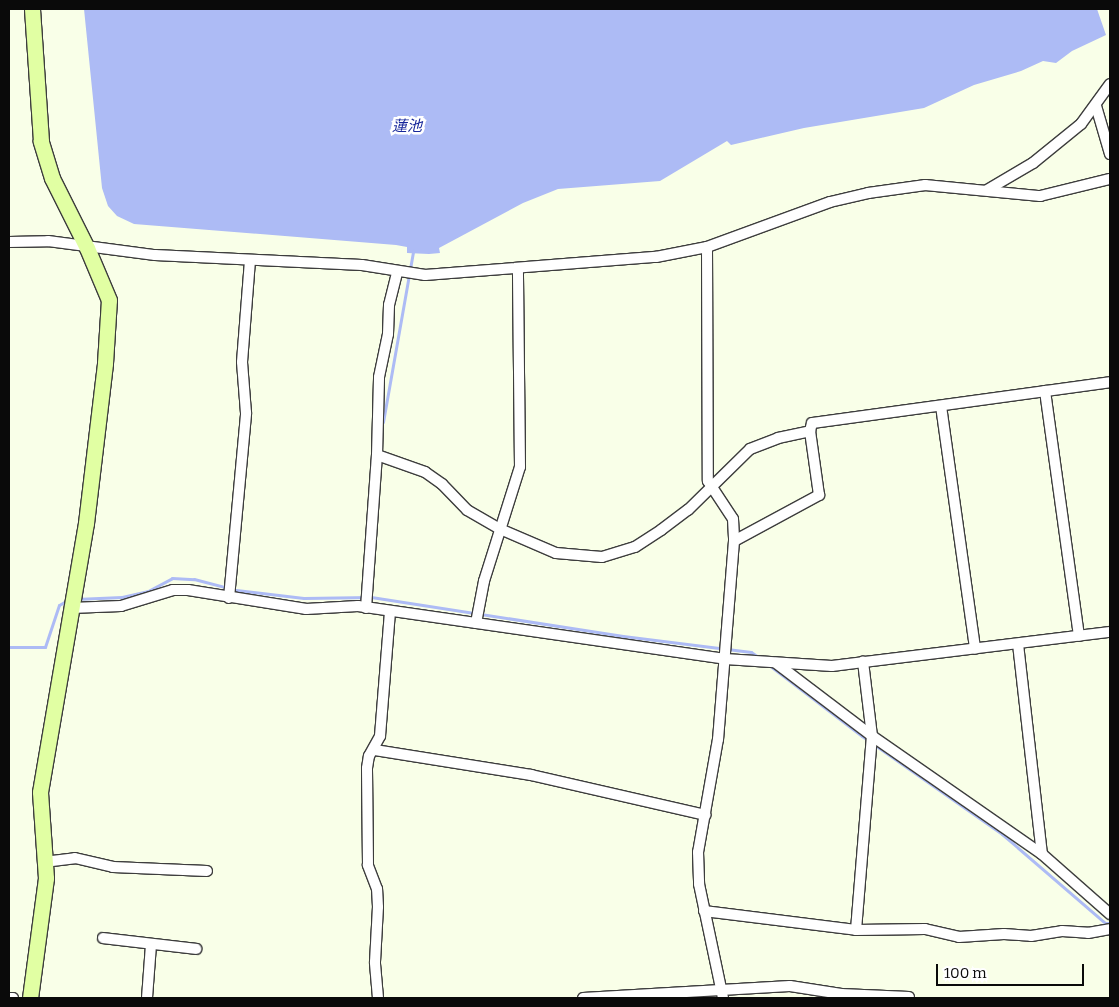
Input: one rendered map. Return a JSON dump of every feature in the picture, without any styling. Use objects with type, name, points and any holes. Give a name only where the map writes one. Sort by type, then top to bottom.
[{"type":"street","points":[[30,998],[42,921],[44,862],[40,792],[86,523],[109,324],[109,300],[87,248],[52,178],[41,141],[32,9]]},
{"type":"street","points":[[987,190],[1033,163],[1081,124],[1096,106],[1110,84]]},
{"type":"street","points":[[1096,106],[1110,154]]},
{"type":"street","points":[[9,242],[48,241],[87,248],[250,260],[362,265],[414,274],[518,270],[656,257],[707,247],[830,202],[868,193],[925,185],[1040,196],[1110,179]]},
{"type":"street","points":[[707,247],[711,488],[733,519],[734,540],[718,739],[698,852],[698,884],[723,993]]},
{"type":"street","points":[[229,598],[246,413],[242,362],[250,260]]},
{"type":"street","points":[[476,623],[484,581],[520,467],[518,270]]},
{"type":"street","points":[[366,608],[380,456],[379,377],[388,334],[389,306],[400,273]]},
{"type":"street","points":[[734,540],[819,495],[810,431],[812,423],[1110,382]]},
{"type":"street","points":[[1045,391],[1079,636]]},
{"type":"street","points":[[940,406],[975,650]]},
{"type":"street","points":[[380,456],[425,472],[442,484],[467,510],[500,529],[556,553],[585,556],[621,553],[661,530],[711,488],[750,449],[778,438],[810,431]]},
{"type":"street","points":[[71,608],[122,606],[174,590],[306,609],[366,608],[390,611],[725,659],[832,666],[1110,632]]},
{"type":"street","points":[[378,998],[375,962],[378,907],[377,889],[368,865],[367,768],[369,756],[380,736],[390,611]]},
{"type":"street","points":[[1018,644],[1042,854]]},
{"type":"street","points":[[775,662],[872,736],[1042,854],[1110,914]]},
{"type":"street","points":[[856,930],[872,736],[863,662]]},
{"type":"street","points":[[374,750],[531,775],[705,815]]},
{"type":"street","points":[[44,862],[75,858],[113,867],[207,871]]},
{"type":"street","points":[[704,911],[856,930],[925,928],[973,937],[1004,934],[1032,936],[1062,931],[1088,932],[1110,929]]},
{"type":"street","points":[[103,938],[196,949]]},
{"type":"street","points":[[147,998],[151,945]]},
{"type":"street","points":[[583,998],[723,993],[790,986],[841,994],[908,997]]},
{"type":"water","name":"蓮池","points":[[84,9],[1097,9],[1106,35],[1072,51],[1056,63],[1043,61],[1021,71],[974,85],[924,108],[804,128],[731,145],[727,141],[660,181],[558,189],[523,203],[439,248],[440,253],[429,254],[407,253],[407,247],[396,245],[134,224],[117,216],[108,206],[102,188]]},
{"type":"waterway","points":[[383,422],[413,251]]},
{"type":"waterway","points":[[76,599],[122,597],[148,591],[172,578],[194,579],[236,590],[304,598],[371,597],[623,636],[751,652],[760,658]]},
{"type":"waterway","points":[[9,647],[45,647],[59,605],[68,600]]},
{"type":"waterway","points":[[769,665],[862,736],[1002,834],[1105,923],[1110,923]]}]
